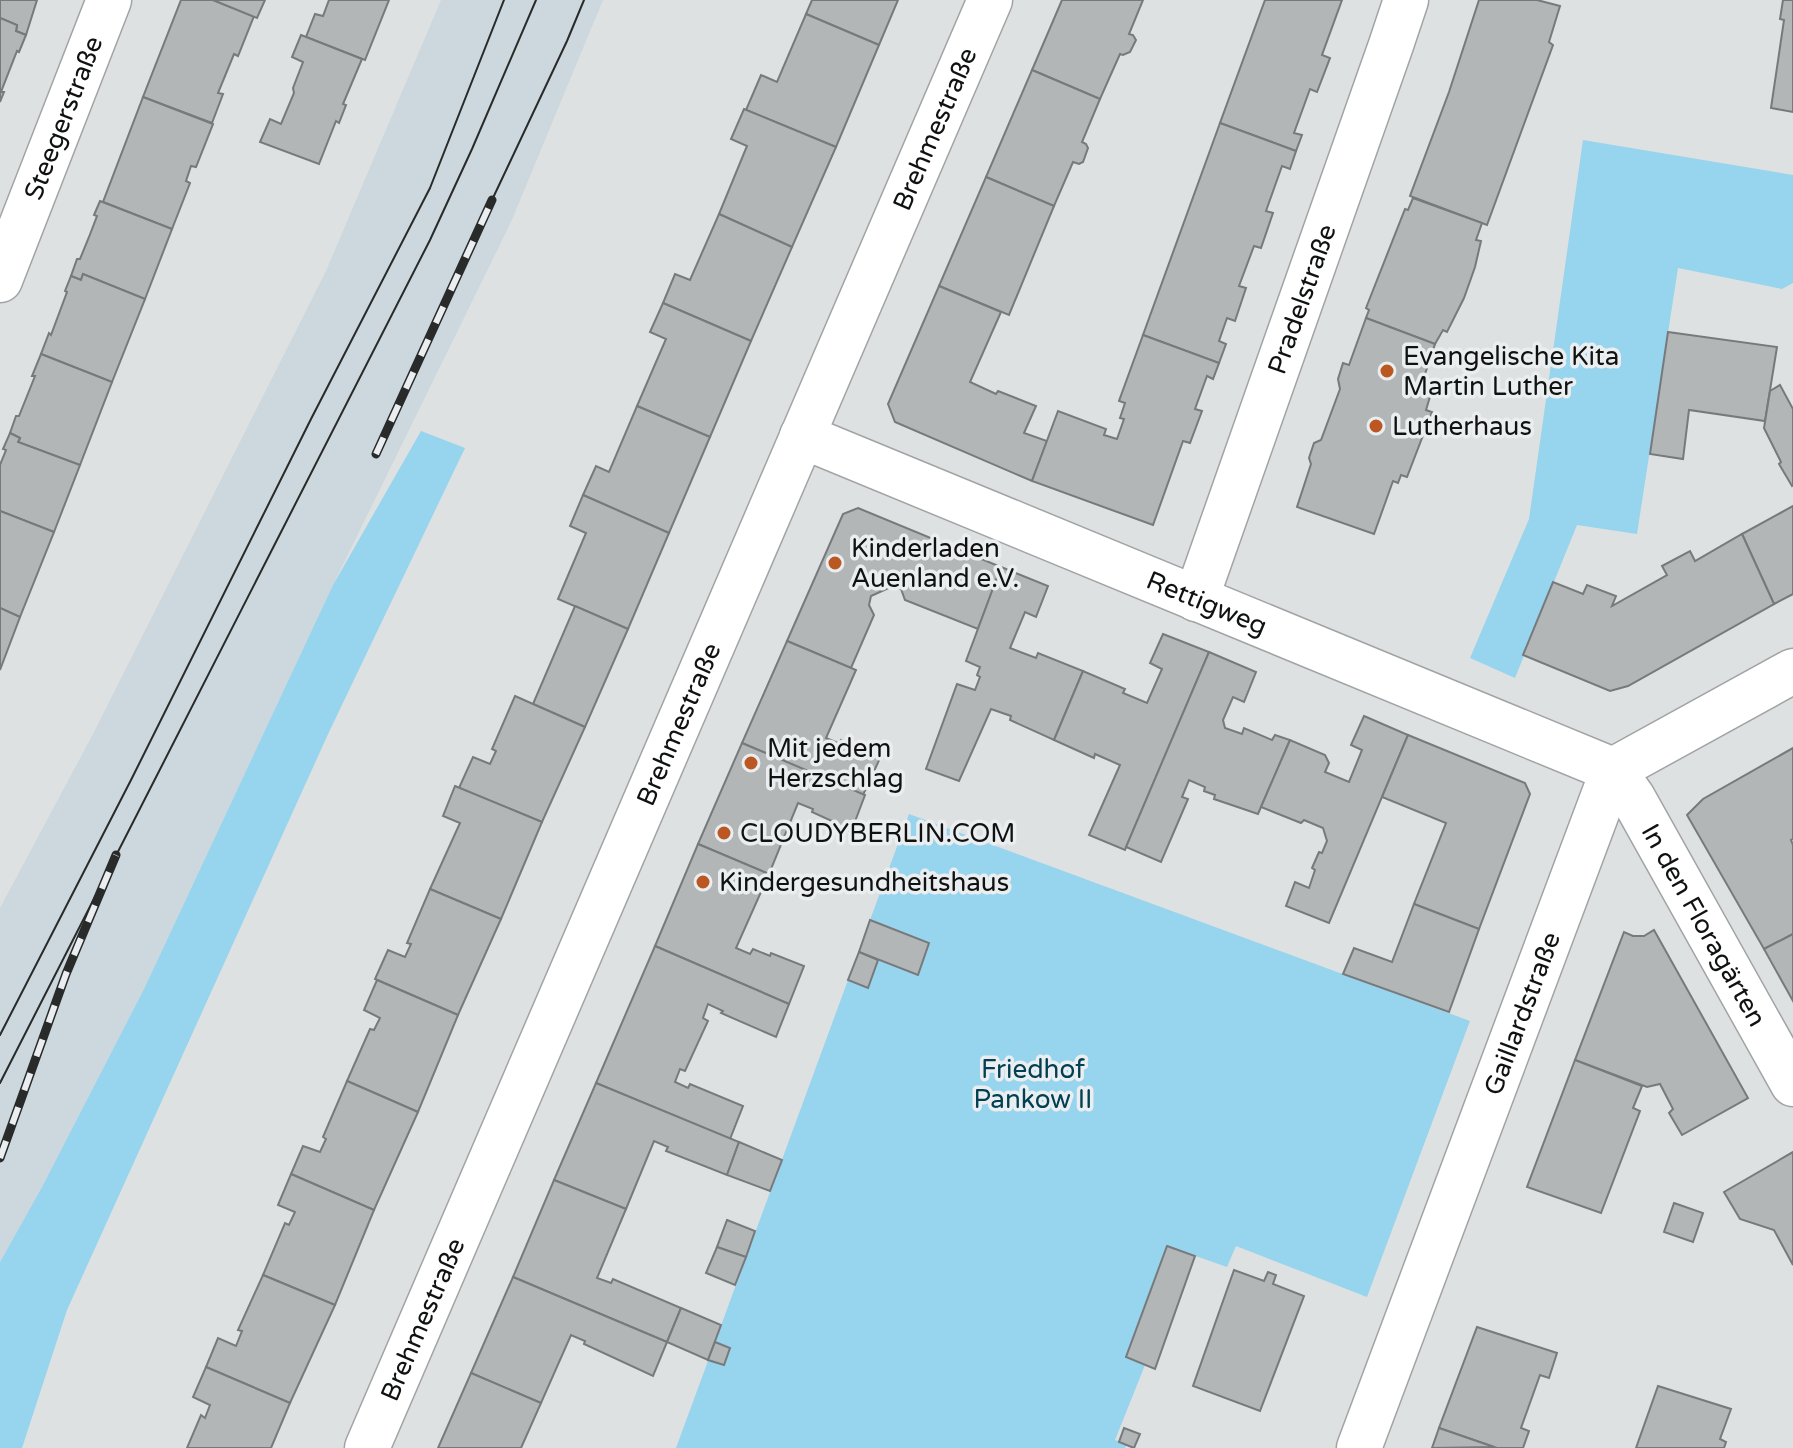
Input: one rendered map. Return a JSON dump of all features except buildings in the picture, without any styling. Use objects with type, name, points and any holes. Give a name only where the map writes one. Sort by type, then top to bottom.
[{"type":"street","name":"Steegerstraße","points":[[0,280],[109,0]]},
{"type":"street","name":"Brehmestraße","points":[[367,1448],[990,0]]},
{"type":"street","name":"Pradelstraße","points":[[1196,599],[1406,0]]},
{"type":"street","name":"Rettigweg","points":[[802,436],[1613,770]]},
{"type":"street","points":[[1613,770],[1793,671]]},
{"type":"street","name":"In den Floragärten","points":[[1613,770],[1633,798],[1793,1084]]},
{"type":"street","name":"Gaillardstraße","points":[[1359,1448],[1613,770]]},
{"type":"shaded area","points":[[441,0],[603,0],[511,222],[333,585],[144,989],[0,1262],[0,908],[93,734],[326,271]]},
{"type":"green space","points":[[1583,140],[1793,175],[1793,283],[1782,289],[1678,268],[1637,534],[1577,525],[1515,678],[1470,658],[1529,519]]},
{"type":"green space","points":[[421,431],[465,448],[329,732],[67,1310],[22,1448],[0,1448],[0,1262],[144,989],[333,585]]},
{"type":"green space","name":"Friedhof Pankow II","points":[[909,814],[1470,1021],[1367,1297],[1236,1246],[1227,1267],[1167,1246],[1126,1357],[1145,1365],[1115,1440],[1127,1444],[1125,1448],[676,1448]]},
{"type":"tram line","points":[[0,1035],[430,188],[504,0]]},
{"type":"tram line","points":[[0,1083],[430,240],[536,0]]},
{"type":"tram line","points":[[492,200],[584,0]]},
{"type":"railway","points":[[376,454],[492,200]]},
{"type":"railway","points":[[0,1158],[66,974],[116,855]]},
{"type":"place","name":"Evangelische Kita Martin Luther","points":[[1387,371]]},
{"type":"place","name":"Lutherhaus","points":[[1376,426]]},
{"type":"place","name":"Kinderladen Auenland e.V.","points":[[835,563]]},
{"type":"place","name":"Mit jedem Herzschlag","points":[[751,763]]},
{"type":"place","name":"CLOUDYBERLIN.COM","points":[[724,833]]},
{"type":"place","name":"Kindergesundheitshaus","points":[[703,882]]}]
